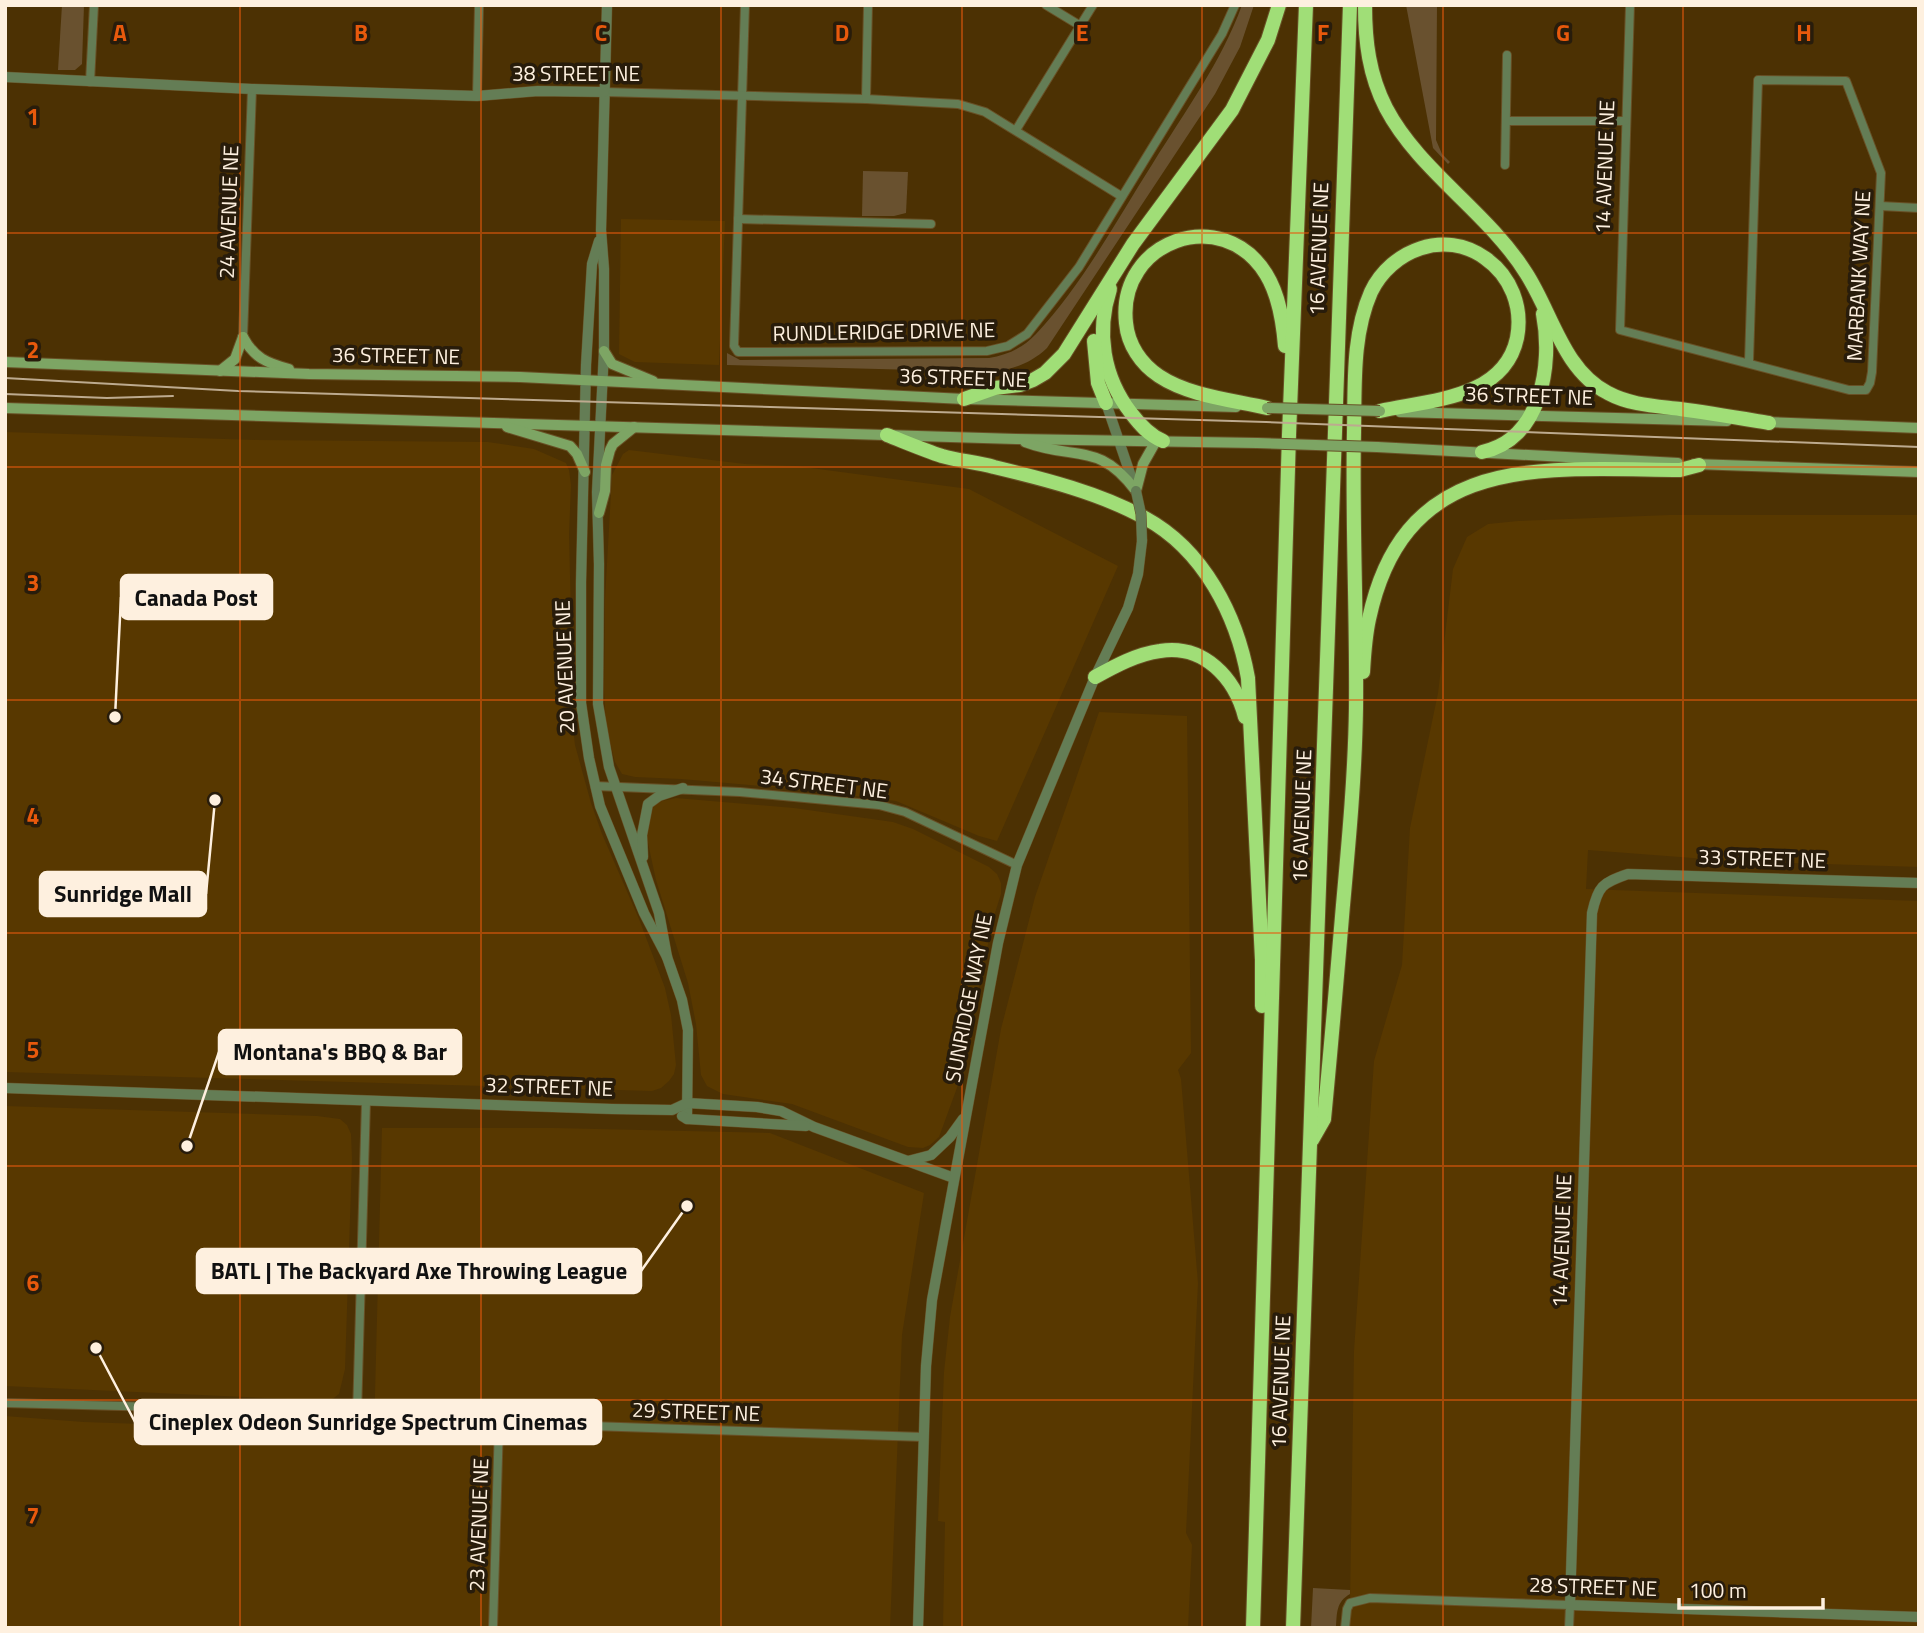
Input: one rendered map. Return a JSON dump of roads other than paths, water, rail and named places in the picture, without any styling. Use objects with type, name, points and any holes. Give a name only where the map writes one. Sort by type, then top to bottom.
[{"type":"highway","points":[[964,399],[995,388],[1020,385],[1045,373],[1072,343],[1104,288],[1143,230],[1232,110],[1268,40],[1279,5]]},
{"type":"highway","name":"16 AVENUE NE","points":[[1253,1628],[1289,435],[1306,5]]},
{"type":"highway","name":"16 AVENUE NE","points":[[1293,1628],[1350,5]]},
{"type":"highway","points":[[1365,5],[1370,65],[1388,111],[1417,150],[1505,244],[1534,286],[1570,358],[1587,378],[1607,393],[1635,402],[1769,423]]},
{"type":"highway","points":[[1267,408],[1172,382],[1152,370],[1137,354],[1126,329],[1129,288],[1141,264],[1162,246],[1201,236],[1227,241],[1250,254],[1266,274],[1277,299],[1284,329],[1285,411],[1289,435]]},
{"type":"highway","points":[[1310,1142],[1324,1119],[1352,806],[1356,708],[1353,486],[1356,354],[1361,321],[1377,281],[1385,270],[1407,253],[1419,248],[1447,245],[1473,251],[1485,257],[1510,285],[1518,309],[1518,334],[1509,359],[1496,375],[1466,392],[1380,411]]},
{"type":"highway","points":[[1118,268],[1105,304],[1102,340],[1111,380],[1123,403],[1152,436],[1160,441]]},
{"type":"highway","points":[[1482,452],[1503,446],[1518,432],[1530,415],[1542,388],[1547,349],[1544,317],[1534,286]]},
{"type":"highway","points":[[1104,288],[1097,308],[1094,340],[1098,383],[1106,403]]},
{"type":"highway","points":[[887,435],[943,456],[993,466],[1102,499],[1146,518],[1167,533],[1204,572],[1220,595],[1234,624],[1248,678],[1262,960],[1261,1100],[1267,1117]]},
{"type":"highway","points":[[1356,708],[1369,621],[1388,565],[1420,519],[1448,495],[1481,481],[1544,470],[1679,470],[1699,465]]},
{"type":"highway","points":[[1095,677],[1151,653],[1172,650],[1196,655],[1218,668],[1234,687],[1252,746]]},
{"type":"main road","points":[[220,371],[234,359],[243,337]]},
{"type":"main road","points":[[243,337],[254,354],[266,363],[309,374]]},
{"type":"main road","points":[[604,351],[612,363],[658,384]]},
{"type":"main road","name":"36 STREET NE","points":[[5,362],[309,374],[586,380],[964,399],[1919,428]]},
{"type":"main road","points":[[5,408],[1016,439],[1377,447],[1699,465],[1919,472]]},
{"type":"main road","points":[[491,423],[570,446],[585,472]]},
{"type":"main road","points":[[599,513],[605,491],[606,465],[610,450],[613,444],[634,427]]},
{"type":"main road","points":[[1016,439],[1047,450],[1100,458],[1121,473],[1136,491]]},
{"type":"main road","points":[[1136,491],[1143,464],[1160,441]]},
{"type":"street","points":[[90,82],[94,5]]},
{"type":"street","points":[[477,96],[479,5]]},
{"type":"street","points":[[601,236],[607,5]]},
{"type":"street","name":"RUNDLERIDGE DRIVE NE","points":[[745,5],[734,346],[738,352],[987,351],[1008,346],[1027,334],[1079,267],[1222,33],[1235,5]]},
{"type":"street","points":[[866,99],[868,5]]},
{"type":"street","points":[[1046,5],[1079,26]]},
{"type":"street","points":[[1016,130],[1093,5]]},
{"type":"street","name":"14 AVENUE NE","points":[[1620,330],[1630,5]]},
{"type":"street","points":[[1505,165],[1507,55]]},
{"type":"street","name":"38 STREET NE","points":[[5,77],[477,96],[549,90],[958,104],[985,112],[1121,196]]},
{"type":"street","name":"MARBANK WAY NE","points":[[1620,330],[1849,390],[1866,390],[1872,372],[1881,173],[1846,81],[1758,80],[1749,362]]},
{"type":"street","name":"24 AVENUE NE","points":[[243,337],[252,89]]},
{"type":"street","points":[[1507,121],[1625,121]]},
{"type":"street","points":[[1880,206],[1919,208]]},
{"type":"street","points":[[738,219],[931,224]]},
{"type":"street","name":"20 AVENUE NE","points":[[601,236],[604,269],[604,351],[599,426],[598,704],[604,748],[659,913],[667,957]]},
{"type":"street","name":"20 AVENUE NE","points":[[601,236],[592,264],[586,380],[580,680],[584,731],[600,806],[644,913],[667,957],[682,1000],[688,1030],[687,1119]]},
{"type":"street","name":"SUNRIDGE WAY NE","points":[[918,1628],[926,1366],[932,1300],[998,943],[1017,865],[1095,677],[1128,607],[1138,575],[1142,541],[1136,491],[1106,403]]},
{"type":"street","name":"34 STREET NE","points":[[595,786],[683,788],[879,805],[905,812],[1017,865]]},
{"type":"street","points":[[644,869],[642,835],[649,804],[659,796],[683,788]]},
{"type":"street","name":"33 STREET NE","points":[[1605,882],[1628,874],[1919,883]]},
{"type":"street","name":"14 AVENUE NE","points":[[1570,1605],[1592,913],[1597,892],[1605,882]]},
{"type":"street","name":"32 STREET NE","points":[[5,1088],[673,1110],[687,1103]]},
{"type":"street","points":[[357,1415],[366,1101]]},
{"type":"street","points":[[687,1103],[781,1111],[954,1178]]},
{"type":"street","points":[[673,1110],[687,1119],[814,1126]]},
{"type":"street","points":[[908,1161],[931,1155],[950,1137],[965,1116]]},
{"type":"street","name":"29 STREET NE","points":[[5,1403],[924,1437]]},
{"type":"street","name":"23 AVENUE NE","points":[[493,1628],[499,1423]]},
{"type":"street","name":"28 STREET NE","points":[[1345,1628],[1350,1603],[1370,1598],[1919,1617]]},
{"type":"street","points":[[1569,1628],[1570,1605]]},
{"type":"tram line","points":[[5,378],[238,391],[1266,422],[1919,447]]},
{"type":"tram line","points":[[5,394],[107,398],[173,396]]},
{"type":"place","name":"Canada Post","points":[[115,717]]},
{"type":"place","name":"Sunridge Mall","points":[[215,800]]},
{"type":"place","name":"Montana's BBQ & Bar","points":[[187,1146]]},
{"type":"place","name":"BATL | The Backyard Axe Throwing League","points":[[687,1206]]},
{"type":"place","name":"Cineplex Odeon Sunridge Spectrum Cinemas","points":[[96,1348]]}]
